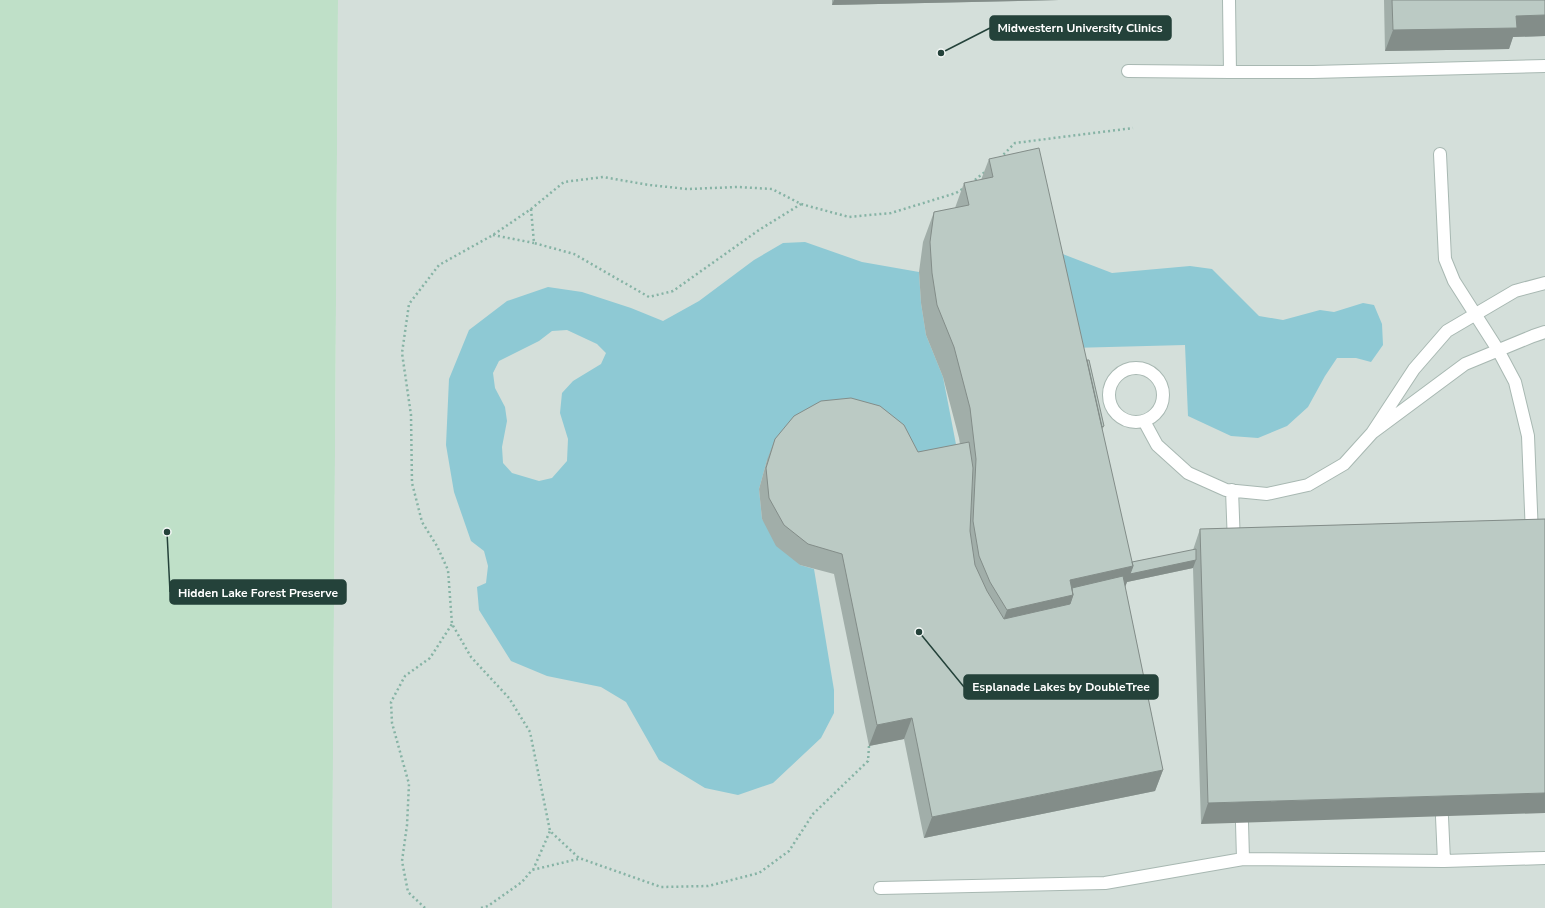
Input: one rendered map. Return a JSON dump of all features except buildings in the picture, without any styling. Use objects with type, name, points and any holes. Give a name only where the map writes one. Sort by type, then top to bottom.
[{"type":"lane","points":[[1228,0],[1230,72]]},
{"type":"lane","points":[[1128,71],[1313,72],[1545,66]]},
{"type":"lane","points":[[1440,154],[1445,259],[1454,281],[1498,350],[1515,382],[1528,436],[1533,540]]},
{"type":"lane","points":[[1144,421],[1156,445],[1188,473],[1226,490],[1267,494],[1308,485],[1344,464],[1372,433],[1414,369],[1447,331],[1515,291],[1545,282]]},
{"type":"lane","points":[[1372,433],[1465,364],[1545,332]]},
{"type":"lane","points":[[1138,368],[1148,370],[1157,377],[1162,387],[1163,397],[1160,408],[1154,416],[1144,421],[1134,422],[1123,419],[1115,413],[1110,403],[1108,393],[1112,383],[1118,374],[1127,369],[1138,368]]},
{"type":"lane","points":[[1232,490],[1234,549]]},
{"type":"lane","points":[[1442,817],[1444,861]]},
{"type":"lane","points":[[1242,823],[1243,859]]},
{"type":"lane","points":[[880,888],[1105,883],[1243,859],[1444,861],[1545,858]]},
{"type":"path","points":[[994,163],[1015,143],[1133,128]]},
{"type":"path","points":[[869,746],[868,761],[813,814],[789,851],[759,873],[708,886],[661,887],[579,858],[550,831],[530,732],[509,698],[471,657],[452,624],[448,570],[437,546],[422,522],[412,483],[411,415],[402,354],[409,304],[440,264],[493,235],[531,209],[564,182],[603,177],[649,185],[688,189],[738,186],[772,189],[801,204],[849,217],[891,212],[956,193],[979,178],[989,168]]},
{"type":"path","points":[[493,235],[534,243],[574,254],[648,297],[672,291],[759,230],[801,204]]},
{"type":"path","points":[[531,209],[534,243]]},
{"type":"path","points":[[425,908],[408,892],[402,861],[407,826],[409,784],[392,723],[391,702],[404,676],[430,658],[452,624]]},
{"type":"path","points":[[481,908],[488,906],[522,882],[532,870],[550,831]]},
{"type":"path","points":[[532,870],[579,858]]},
{"type":"shaded area","points":[[338,0],[1545,0],[1545,908],[332,908]]},
{"type":"green space","points":[[0,0],[338,0],[332,908],[0,908]]},
{"type":"water","points":[[805,242],[862,262],[919,272],[921,303],[926,335],[943,377],[959,460],[767,460],[759,489],[762,519],[800,565],[814,569],[834,690],[834,713],[821,738],[773,783],[738,795],[705,788],[659,760],[626,702],[601,687],[547,676],[511,661],[479,610],[477,587],[486,583],[488,566],[484,551],[471,541],[454,492],[446,445],[449,379],[469,330],[507,301],[548,287],[582,292],[631,308],[663,321],[699,301],[754,260],[783,243]],"holes":[[[567,330],[597,344],[606,353],[601,364],[573,381],[562,393],[560,413],[568,439],[567,461],[552,478],[539,481],[512,473],[503,463],[502,447],[507,421],[505,407],[495,388],[493,373],[499,361],[539,341],[552,331]]]},
{"type":"water","points":[[1047,248],[1112,273],[1190,266],[1212,269],[1259,316],[1283,320],[1320,310],[1334,312],[1363,303],[1374,305],[1382,324],[1383,345],[1371,362],[1356,358],[1337,358],[1308,407],[1287,426],[1258,438],[1231,436],[1188,416],[1185,345],[1071,348]]},
{"type":"place","name":"Midwestern University Clinics","points":[[941,53]]},
{"type":"place","name":"Hidden Lake Forest Preserve","points":[[167,532]]},
{"type":"place","name":"Esplanade Lakes by DoubleTree","points":[[919,632]]}]
